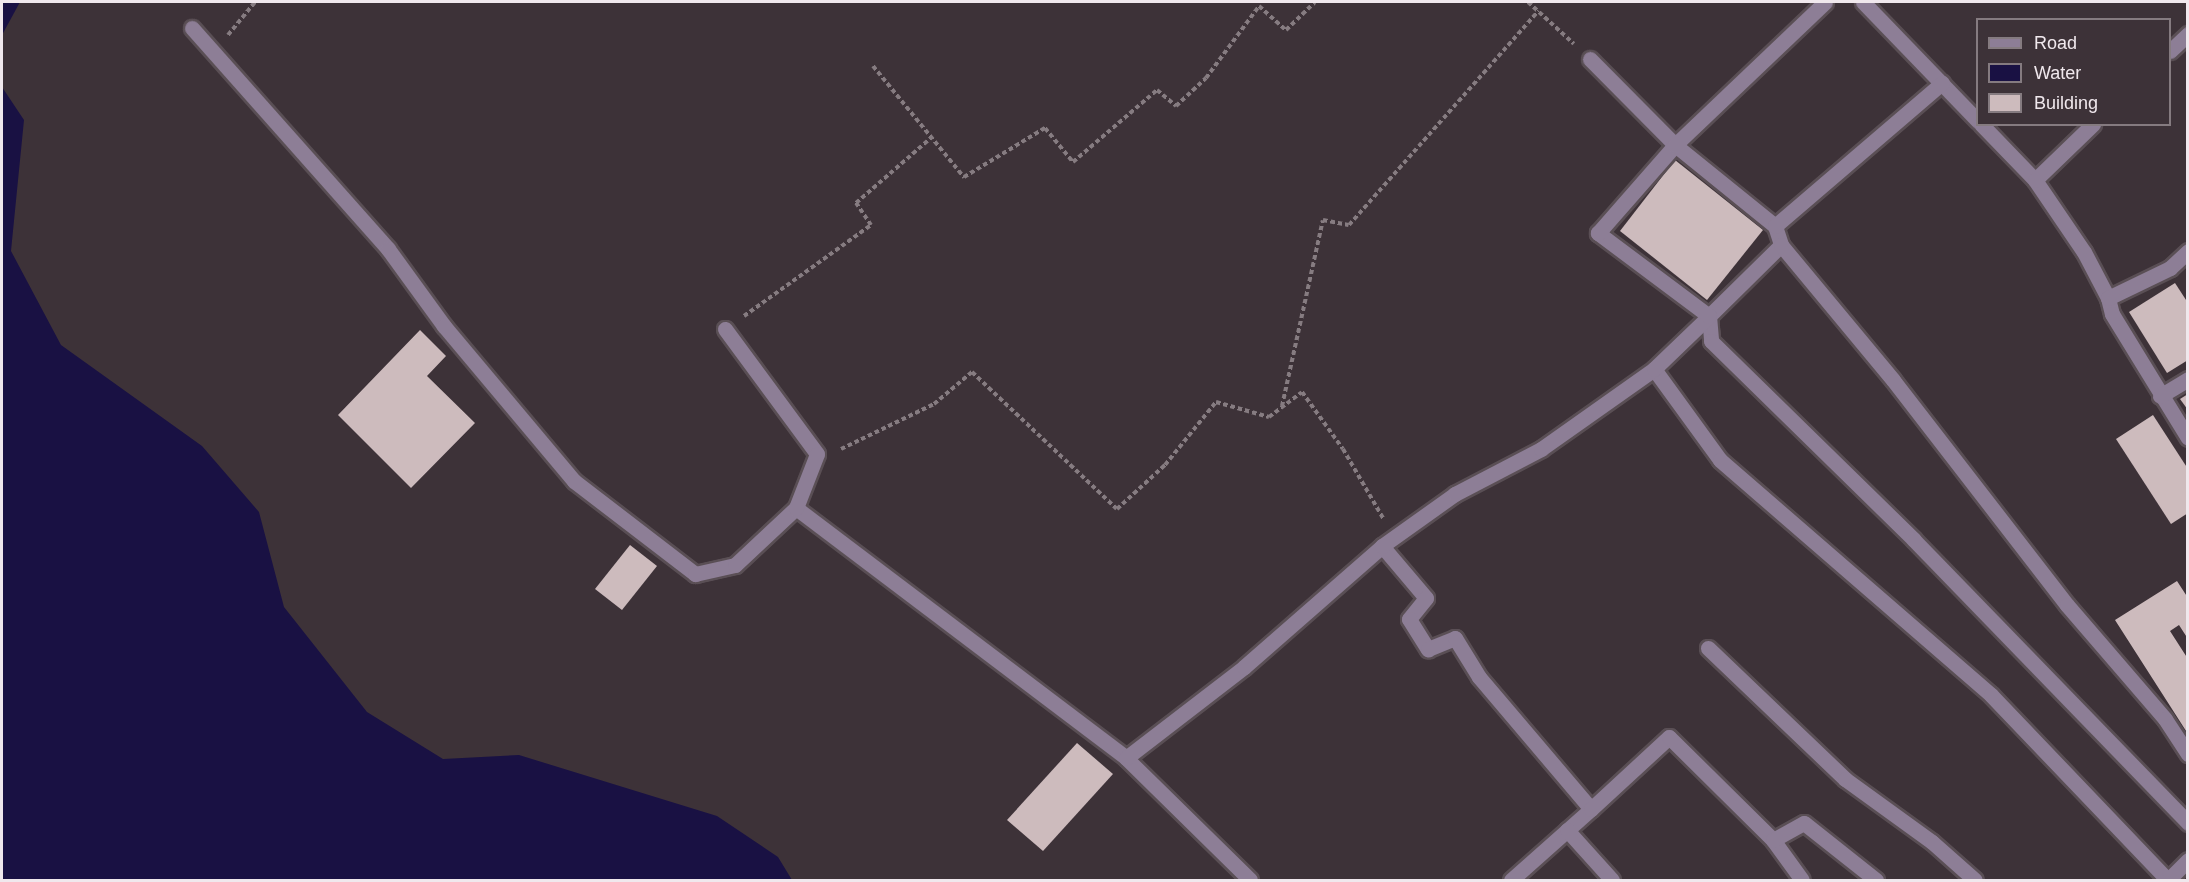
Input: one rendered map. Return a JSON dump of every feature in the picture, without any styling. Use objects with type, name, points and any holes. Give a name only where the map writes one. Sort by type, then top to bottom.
[{"type":"street","points":[[1825,2],[1676,145],[1598,233],[1709,316],[1711,341],[1914,540],[2187,823]]},
{"type":"street","points":[[1863,2],[1976,119]]},
{"type":"street","points":[[192,28],[388,249],[444,326],[574,481],[695,574],[735,566],[796,508],[817,454],[725,329]]},
{"type":"street","points":[[2171,49],[2187,34]]},
{"type":"street","points":[[1590,59],[1676,145],[1775,226],[1781,245],[1893,380],[2067,605],[2165,719],[2187,754]]},
{"type":"street","points":[[1775,226],[1942,83]]},
{"type":"street","points":[[1983,126],[2035,180],[2084,252],[2108,298],[2112,314],[2187,438]]},
{"type":"street","points":[[2035,180],[2091,126]]},
{"type":"street","points":[[1126,758],[1244,667],[1382,546],[1455,494],[1541,449],[1654,369],[1781,245]]},
{"type":"street","points":[[2108,298],[2170,268],[2187,251]]},
{"type":"street","points":[[1654,369],[1720,460],[1991,695],[2168,880],[2187,860]]},
{"type":"street","points":[[2160,396],[2187,379]]},
{"type":"street","points":[[796,508],[1126,758],[1250,880]]},
{"type":"street","points":[[1382,546],[1426,598],[1409,619],[1428,649],[1455,638],[1479,676],[1591,809]]},
{"type":"street","points":[[1708,648],[1845,779],[1932,842],[1976,880]]},
{"type":"street","points":[[1511,880],[1669,737],[1773,840],[1802,880]]},
{"type":"street","points":[[1773,840],[1804,823],[1876,880]]},
{"type":"street","points":[[1567,830],[1612,880]]},
{"type":"path","points":[[214,51],[255,2]]},
{"type":"path","points":[[873,66],[964,177],[1046,128],[1073,162],[1157,90],[1176,106],[1206,78],[1259,6],[1286,30],[1316,2]]},
{"type":"path","points":[[1528,2],[1590,59]]},
{"type":"path","points":[[1282,407],[1323,220],[1349,225],[1538,11]]},
{"type":"path","points":[[725,329],[871,225],[856,203],[932,137]]},
{"type":"path","points":[[817,454],[851,447],[934,404],[972,372],[1117,509],[1165,465],[1216,402],[1269,417],[1302,392],[1342,449],[1395,537]]},
{"type":"water","points":[[2,2],[20,2],[2,35]]},
{"type":"water","points":[[2,87],[24,120],[11,251],[61,345],[202,446],[259,512],[284,607],[367,712],[443,759],[519,755],[717,816],[778,857],[792,880],[2,880]]},
{"type":"building","points":[[1675,160],[1763,230],[1707,300],[1620,231]]},
{"type":"building","points":[[2175,283],[2188,303],[2188,360],[2167,373],[2129,312]]},
{"type":"building","points":[[420,330],[446,356],[427,376],[475,423],[411,488],[338,415]]},
{"type":"building","points":[[2188,394],[2188,410],[2180,399]]},
{"type":"building","points":[[2153,415],[2188,469],[2188,513],[2171,524],[2116,439]]},
{"type":"building","points":[[630,545],[657,566],[622,610],[595,589]]},
{"type":"building","points":[[2177,581],[2188,598],[2188,639],[2179,625],[2170,631],[2188,659],[2188,734],[2115,620]]},
{"type":"building","points":[[1077,743],[1113,774],[1043,851],[1007,820]]}]
